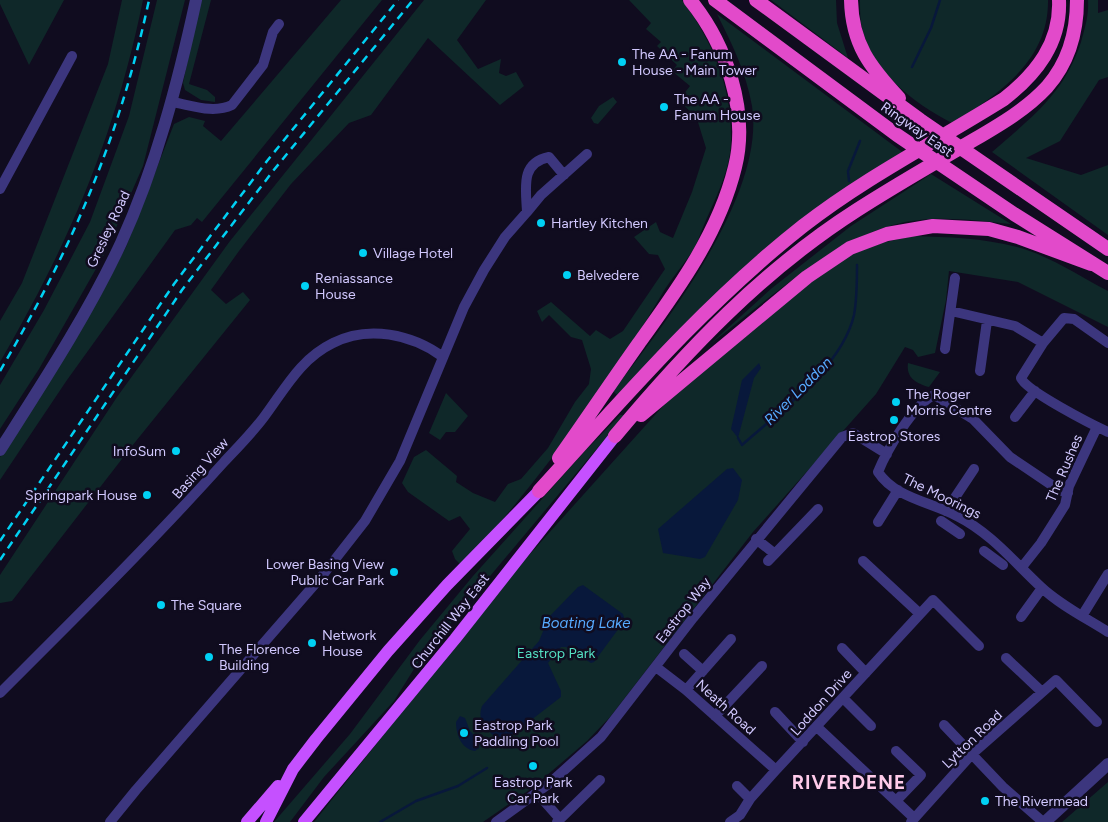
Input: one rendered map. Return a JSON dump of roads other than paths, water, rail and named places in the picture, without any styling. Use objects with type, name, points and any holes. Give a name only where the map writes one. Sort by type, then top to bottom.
[{"type":"highway","points":[[539,491],[546,476],[684,278],[706,240],[735,168],[739,120],[732,85],[715,36],[690,0]]},
{"type":"highway","name":"Ringway East","points":[[715,0],[897,135],[969,184],[1067,246],[1091,264],[1108,273]]},
{"type":"highway","name":"Ringway East","points":[[756,0],[920,120],[1108,249]]},
{"type":"highway","points":[[851,0],[854,29],[864,54],[877,74],[920,120]]},
{"type":"highway","points":[[539,491],[679,337],[765,257],[847,194],[1004,99],[1025,82],[1043,60],[1053,39],[1058,17],[1059,0]]},
{"type":"highway","points":[[615,436],[702,337],[784,263],[856,210],[996,126],[1038,95],[1053,79],[1068,52],[1076,26],[1077,0]]},
{"type":"highway","points":[[615,436],[807,277],[850,248],[887,234],[933,226],[989,230],[1018,237],[1091,264]]},
{"type":"main road","name":"Churchill Way East","points":[[304,822],[455,639],[615,436]]},
{"type":"main road","name":"Churchill Way East","points":[[266,822],[293,769],[394,644],[447,585],[539,491]]},
{"type":"main road","points":[[247,822],[293,769]]},
{"type":"street","name":"Gresley Road","points":[[0,450],[75,327],[120,244],[142,192],[172,102],[196,0]]},
{"type":"street","points":[[172,102],[208,109],[225,109],[232,105],[263,66],[273,32],[279,24]]},
{"type":"street","points":[[0,189],[72,56]]},
{"type":"street","points":[[110,822],[130,796],[322,576],[365,521],[400,461],[464,307],[484,270],[505,237],[527,212],[587,154]]},
{"type":"street","points":[[527,212],[526,182],[529,166],[538,159],[549,157],[564,175]]},
{"type":"street","points":[[945,349],[955,278]]},
{"type":"street","points":[[951,311],[987,321],[1015,326],[1043,343]]},
{"type":"street","points":[[1108,343],[1074,319],[1067,317],[1059,321],[1022,378],[1035,391],[1108,432]]},
{"type":"street","points":[[980,371],[987,321]]},
{"type":"street","name":"Basing View","points":[[0,693],[207,481],[264,418],[297,370],[308,359],[324,347],[340,340],[374,333],[406,338],[429,347],[443,357]]},
{"type":"street","points":[[1015,417],[1035,391]]},
{"type":"street","name":"The Moorings","points":[[1068,493],[1059,490],[1010,457],[972,419],[934,396],[924,400],[887,454],[878,472],[884,482],[898,490],[957,515],[981,530],[1042,588],[1108,632]]},
{"type":"street","name":"The Rushes","points":[[1022,567],[1042,543],[1065,505],[1068,493],[1097,427]]},
{"type":"street","name":"Eastrop Way","points":[[496,822],[538,793],[601,737],[693,618],[842,437],[853,433],[887,454]]},
{"type":"street","points":[[946,511],[974,469]]},
{"type":"street","points":[[878,522],[898,490]]},
{"type":"street","points":[[756,540],[772,558],[818,508]]},
{"type":"street","points":[[941,521],[956,531],[957,515]]},
{"type":"street","points":[[993,558],[1000,546]]},
{"type":"street","points":[[984,551],[1004,564]]},
{"type":"street","points":[[863,562],[919,613]]},
{"type":"street","points":[[1082,616],[1108,574]]},
{"type":"street","points":[[1021,617],[1042,588]]},
{"type":"street","name":"Loddon Drive","points":[[730,822],[740,815],[750,799],[776,770],[933,600],[979,646]]},
{"type":"street","points":[[686,690],[731,639]]},
{"type":"street","points":[[842,648],[866,673]]},
{"type":"street","points":[[684,654],[703,671]]},
{"type":"street","points":[[1006,658],[1042,692]]},
{"type":"street","points":[[715,716],[762,666]]},
{"type":"street","name":"Neath Road","points":[[656,667],[686,690],[776,770]]},
{"type":"street","name":"Lytton Road","points":[[913,820],[972,754],[1056,680],[1097,722]]},
{"type":"street","points":[[843,698],[871,726]]},
{"type":"street","points":[[774,712],[803,742]]},
{"type":"street","points":[[944,725],[1003,787],[1044,822],[1108,764]]},
{"type":"street","points":[[817,726],[896,801],[913,820]]},
{"type":"street","points":[[896,751],[921,775],[896,801]]},
{"type":"street","points":[[538,793],[559,820],[600,780]]},
{"type":"street","points":[[737,786],[750,799]]},
{"type":"water","points":[[759,363],[761,368],[754,378],[738,438],[731,429],[742,380]]},
{"type":"water","points":[[733,468],[742,480],[738,500],[705,557],[700,559],[663,553],[658,529],[727,469]]},
{"type":"water","name":"Boating Lake","points":[[583,585],[623,614],[625,620],[594,662],[591,663],[566,647],[561,647],[548,663],[561,691],[561,697],[505,740],[500,741],[484,726],[481,717],[482,706],[539,641],[549,617],[578,587]]},
{"type":"water","name":"Eastrop Park Paddling Pool","points":[[460,716],[465,718],[470,731],[480,742],[479,748],[475,751],[466,747],[458,736],[456,722]]},
{"type":"waterway","name":"River Loddon","points":[[912,67],[931,28],[940,0]]},
{"type":"waterway","name":"River Loddon","points":[[849,181],[848,171],[860,141]]},
{"type":"waterway","name":"River Loddon","points":[[738,438],[742,445],[774,418],[808,387],[837,352],[847,334],[854,315],[857,265]]},
{"type":"waterway","name":"River Loddon","points":[[380,822],[416,801],[458,786],[487,768]]},
{"type":"railway","points":[[0,371],[49,281],[90,192],[123,100],[149,0]]},
{"type":"railway","points":[[0,541],[174,284],[267,161],[398,0]]},
{"type":"railway","points":[[0,560],[182,290],[273,171],[413,0]]},
{"type":"place","name":"The AA - Fanum House - Main Tower","points":[[622,62]]},
{"type":"place","name":"The AA - Fanum House","points":[[664,107]]},
{"type":"place","name":"Hartley Kitchen","points":[[541,223]]},
{"type":"place","name":"Village Hotel","points":[[363,253]]},
{"type":"place","name":"Belvedere","points":[[567,275]]},
{"type":"place","name":"Reniassance House","points":[[305,286]]},
{"type":"place","name":"The Roger Morris Centre","points":[[896,402]]},
{"type":"place","name":"Eastrop Stores","points":[[894,420]]},
{"type":"place","name":"InfoSum","points":[[176,451]]},
{"type":"place","name":"Springpark House","points":[[147,495]]},
{"type":"place","name":"Lower Basing View Public Car Park","points":[[394,572]]},
{"type":"place","name":"The Square","points":[[161,605]]},
{"type":"place","name":"Network House","points":[[312,643]]},
{"type":"place","name":"The Florence Building","points":[[209,657]]},
{"type":"place","name":"Eastrop Park Paddling Pool","points":[[464,733]]},
{"type":"place","name":"Eastrop Park Car Park","points":[[533,766]]},
{"type":"place","name":"The Rivermead","points":[[985,801]]},
{"type":"district","name":"RIVERDENE","points":[[849,782]]},
{"type":"park label","name":"Eastrop Park","points":[[556,653]]}]
